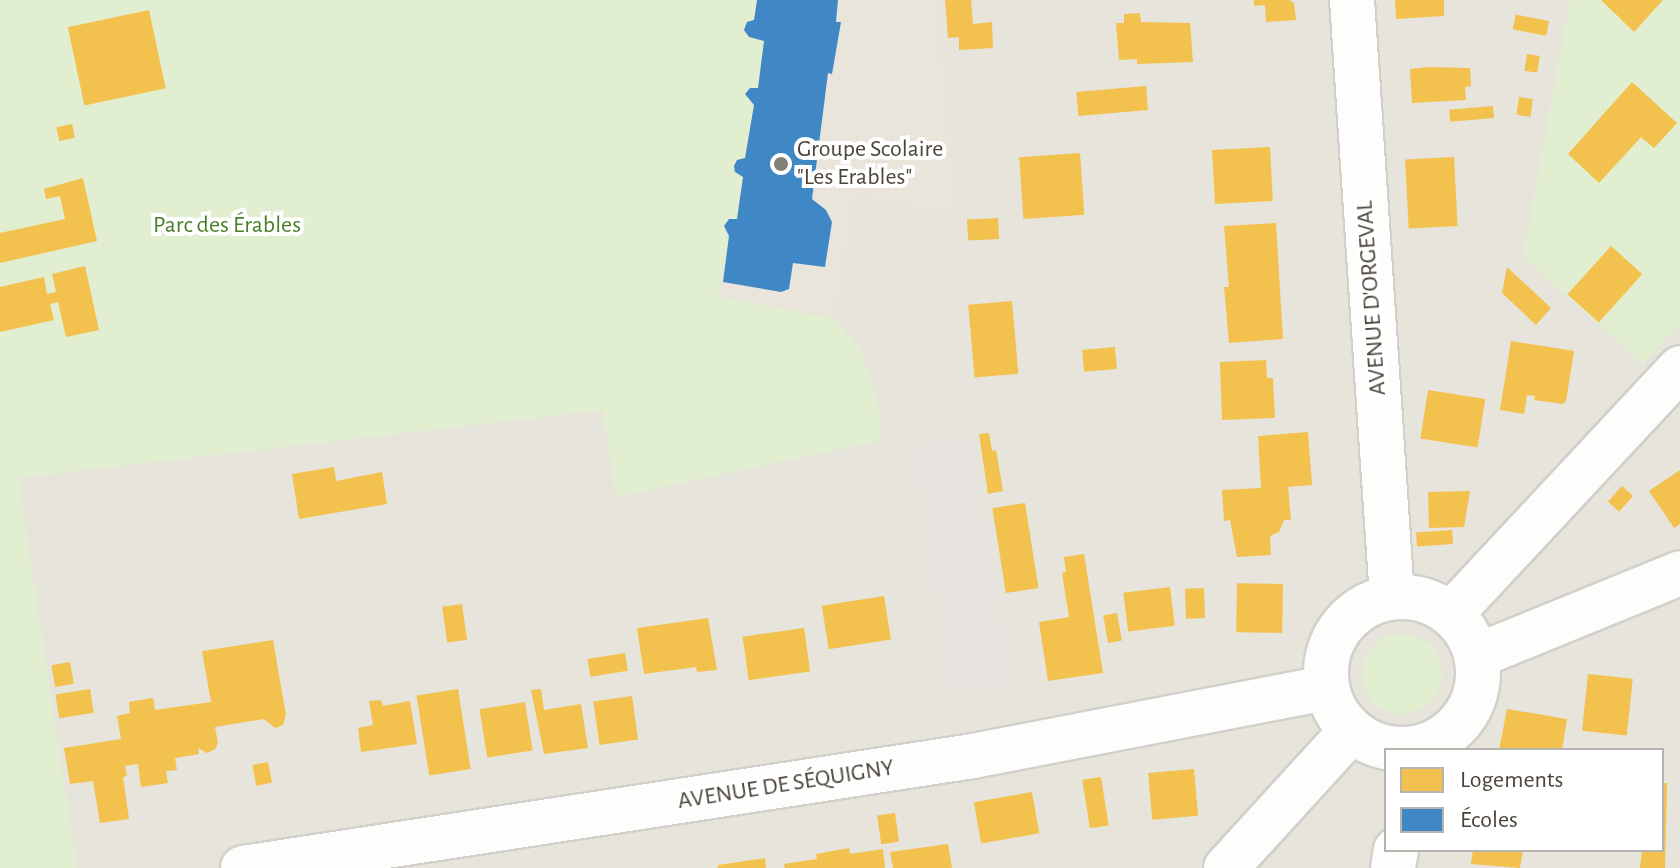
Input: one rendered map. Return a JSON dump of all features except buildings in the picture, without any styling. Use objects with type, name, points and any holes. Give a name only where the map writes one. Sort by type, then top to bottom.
[{"type":"street","name":"AVENUE D'ORGEVAL","points":[[1352,0],[1392,597]]},
{"type":"street","points":[[1451,614],[1680,368]]},
{"type":"street","points":[[1477,656],[1680,573]]},
{"type":"street","points":[[1401,748],[1372,744],[1351,731],[1335,712],[1326,688],[1329,651],[1348,619],[1368,604],[1392,597],[1434,603],[1451,614],[1467,632],[1477,656],[1476,695],[1468,712],[1440,740],[1420,748]]},
{"type":"street","name":"AVENUE DE SÉQUIGNY","points":[[243,868],[973,756],[1326,688]]},
{"type":"street","points":[[1226,868],[1351,731]]},
{"type":"shaded area","points":[[0,0],[1680,0],[1680,868],[0,868]]},
{"type":"shaded area","name":"Groupe Scolaire \"Les Erables\"","points":[[627,0],[936,0],[956,214],[855,195],[834,318],[794,308],[746,305],[695,291]]},
{"type":"shaded area","points":[[972,436],[1012,686],[950,696],[911,446]]},
{"type":"green space","name":"Parc des Érables","points":[[0,0],[757,0],[754,20],[747,22],[744,30],[749,37],[764,41],[758,88],[750,88],[745,94],[754,105],[745,158],[737,160],[734,166],[735,172],[743,177],[737,219],[729,219],[724,226],[729,236],[718,297],[834,318],[861,351],[878,403],[882,440],[616,497],[603,410],[18,478],[77,868],[0,868]]},
{"type":"green space","points":[[1570,0],[1680,0],[1680,325],[1643,364],[1523,257]]},
{"type":"green space","points":[[1402,634],[1417,637],[1430,646],[1439,659],[1442,674],[1439,689],[1430,702],[1417,711],[1402,714],[1387,711],[1374,702],[1365,689],[1362,674],[1365,659],[1374,646],[1387,637]]},
{"type":"place","name":"Groupe Scolaire \"Les Erables\"","points":[[781,164]]}]
